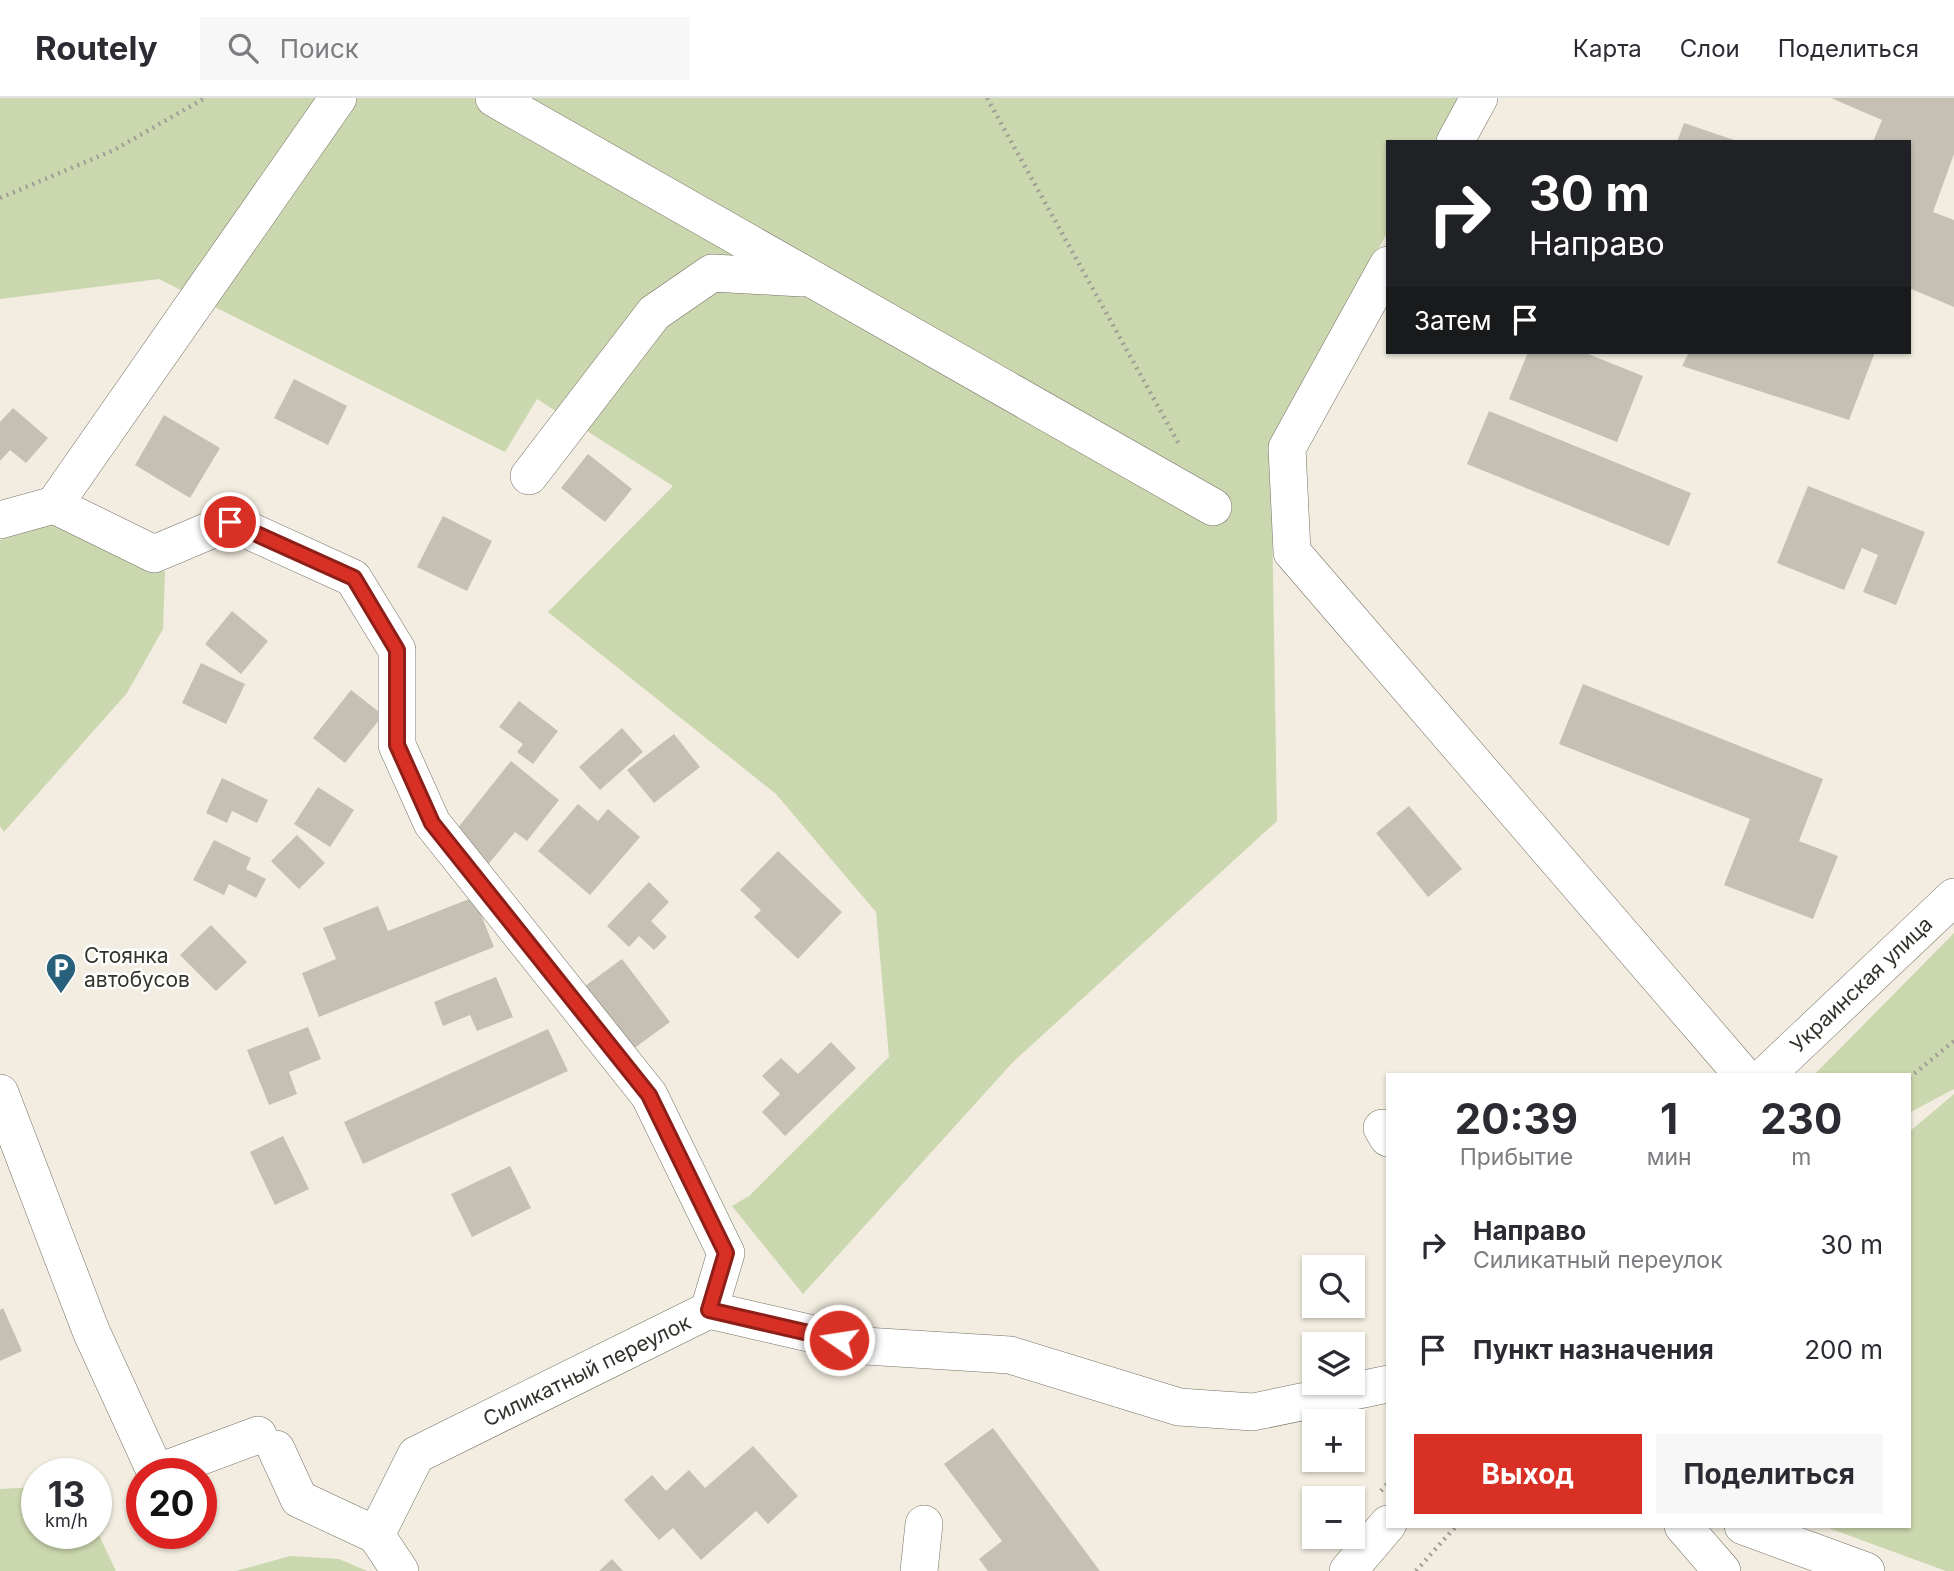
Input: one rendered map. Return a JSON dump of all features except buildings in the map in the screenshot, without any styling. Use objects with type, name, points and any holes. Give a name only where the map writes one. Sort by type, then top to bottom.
[{"type":"street","points":[[0,520],[54,505],[338,98]]},
{"type":"street","points":[[494,98],[1213,507]]},
{"type":"street","points":[[1456,140],[1479,98]]},
{"type":"street","points":[[1386,269],[1287,448],[1292,552],[1741,1073]]},
{"type":"street","points":[[528,476],[654,313],[712,273],[810,278]]},
{"type":"street","name":"Силикатный переулок","points":[[54,505],[154,554],[230,522],[354,578],[397,650],[397,745],[432,823],[649,1095],[726,1253],[709,1310],[416,1455],[376,1535]]},
{"type":"street","name":"Украинская улица","points":[[1768,1073],[1954,897]]},
{"type":"street","points":[[0,1093],[90,1331],[156,1473],[267,1442],[299,1499],[376,1535],[400,1571]]},
{"type":"street","points":[[709,1310],[865,1346],[1010,1355],[1179,1408],[1253,1412],[1386,1384]]},
{"type":"street","points":[[919,1571],[924,1524]]},
{"type":"street","points":[[1348,1571],[1386,1526]]},
{"type":"street","points":[[1685,1528],[1722,1571]]},
{"type":"street","points":[[1748,1528],[1866,1571]]},
{"type":"path","points":[[0,198],[114,149],[205,98]]},
{"type":"path","points":[[987,98],[1182,449]]},
{"type":"path","points":[[1911,1076],[1954,1041]]},
{"type":"path","points":[[1416,1571],[1454,1528]]},
{"type":"green space","points":[[0,98],[1460,98],[1437,140],[1386,140],[1386,235],[1271,448],[1277,821],[1013,1062],[803,1294],[732,1206],[749,1196],[889,1057],[876,912],[776,794],[548,612],[673,486],[537,399],[505,452],[159,279],[0,299]]},
{"type":"green space","points":[[58,522],[165,572],[163,629],[127,693],[4,832],[0,826],[0,540]]},
{"type":"green space","points":[[1954,933],[1954,1089],[1911,1112],[1911,1073],[1816,1073]]},
{"type":"green space","points":[[1954,1094],[1954,1571],[1946,1571],[1828,1528],[1911,1528],[1911,1130]]},
{"type":"green space","points":[[21,1488],[21,1549],[106,1549],[116,1571],[0,1571],[0,1489]]},
{"type":"green space","points":[[290,1556],[339,1559],[367,1571],[236,1571]]},
{"type":"place","name":"Стоянка автобусов","points":[[61,995]]},
{"type":"route","points":[[230,522],[354,578],[397,650],[397,745],[432,823],[649,1095],[726,1253],[709,1310],[839,1340]]}]
